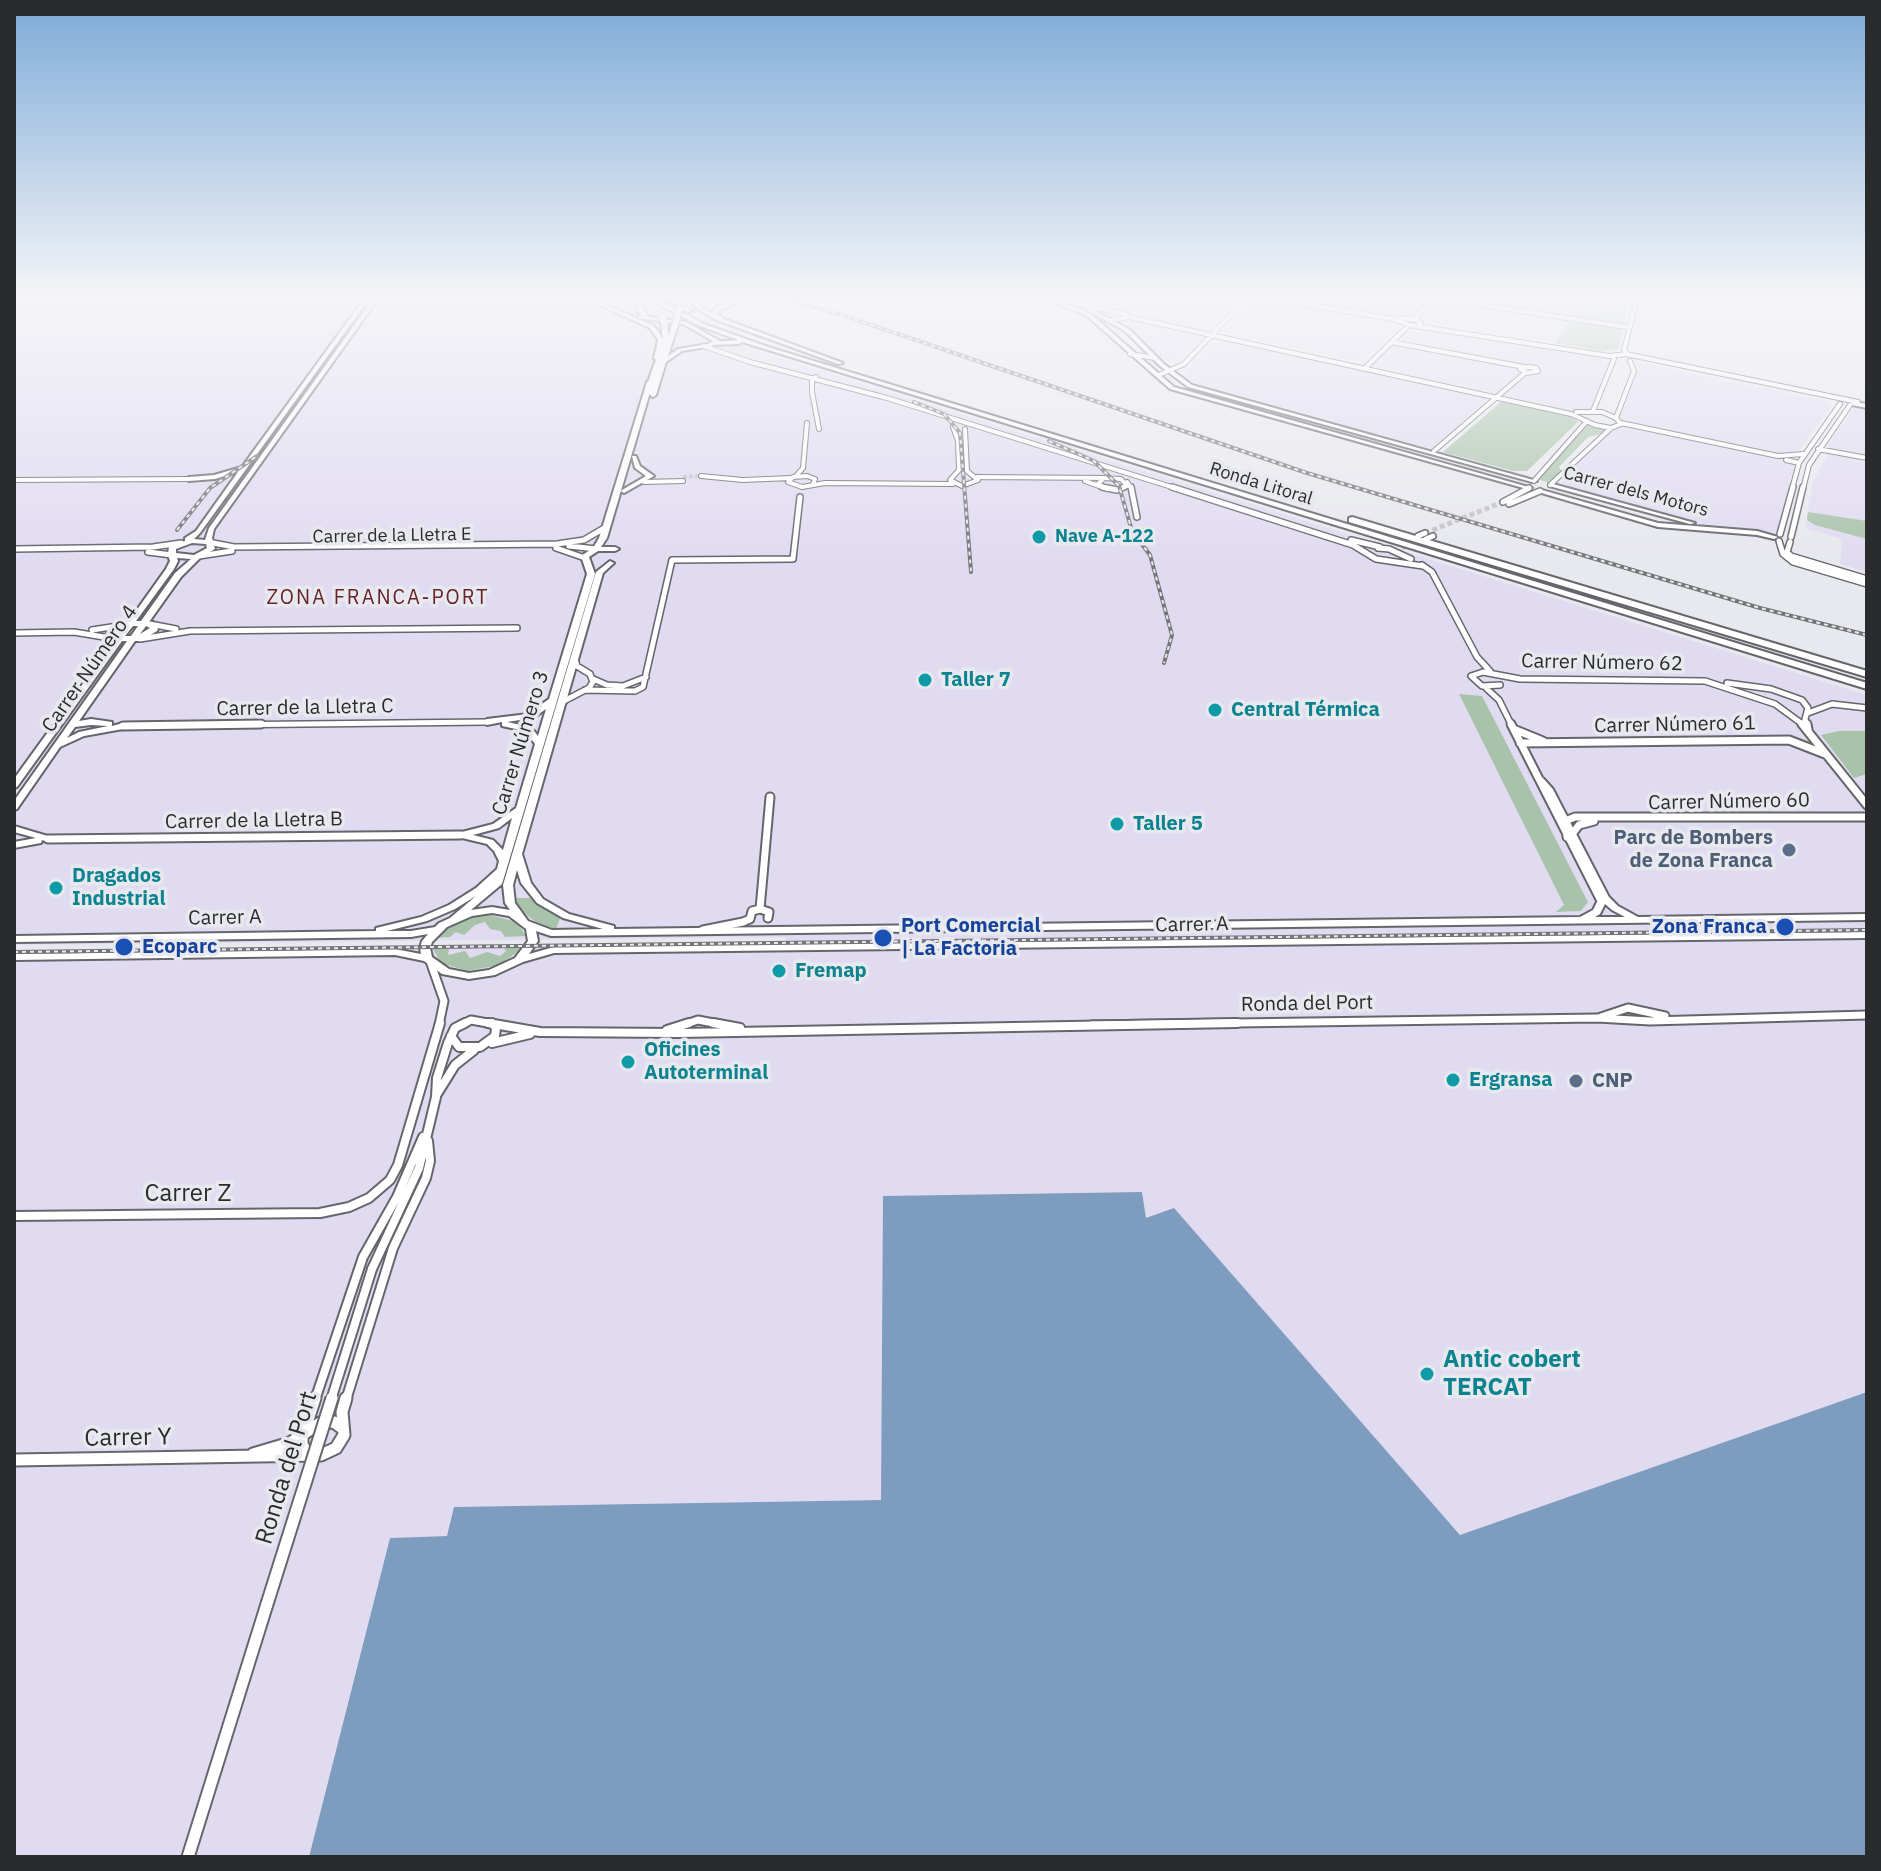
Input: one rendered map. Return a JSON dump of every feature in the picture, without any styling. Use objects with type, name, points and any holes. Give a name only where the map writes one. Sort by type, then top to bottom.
[{"type":"highway","points":[[648,393],[650,386]]},
{"type":"highway","name":"Ronda Litoral","points":[[891,386],[1867,687]]},
{"type":"highway","name":"Ronda Litoral","points":[[916,386],[1599,596],[1867,674]]},
{"type":"main road","points":[[183,543],[208,542],[211,529],[245,467],[304,386]]},
{"type":"main road","points":[[183,543],[198,532],[226,492],[252,472],[313,386]]},
{"type":"main road","points":[[586,560],[596,549],[607,525],[649,386]]},
{"type":"main road","points":[[615,549],[610,541],[656,386]]},
{"type":"main road","name":"Carrer dels Motors","points":[[1170,386],[1531,484],[1569,489],[1713,529]]},
{"type":"main road","name":"Carrer dels Motors","points":[[1199,386],[1434,451],[1531,484],[1540,491],[1650,524],[1778,537]]},
{"type":"main road","points":[[1854,403],[1867,405]]},
{"type":"main road","points":[[624,491],[644,482],[651,474],[638,468],[634,457]]},
{"type":"main road","points":[[213,479],[245,467]]},
{"type":"main road","points":[[189,479],[239,480]]},
{"type":"main road","points":[[213,479],[224,486],[226,492]]},
{"type":"main road","points":[[1540,491],[1550,489],[1550,485]]},
{"type":"main road","name":"Carrer Número 4","points":[[14,807],[125,651],[149,632],[152,612],[187,564],[211,549],[208,542]]},
{"type":"main road","name":"Carrer Número 4","points":[[14,785],[111,651],[113,639],[131,623],[172,566],[172,548],[183,543]]},
{"type":"main road","points":[[596,549],[615,549]]},
{"type":"main road","name":"Carrer Número 3","points":[[455,918],[493,889],[503,866],[540,744],[575,659],[600,572],[621,555],[615,549]]},
{"type":"main road","points":[[172,555],[199,556]]},
{"type":"main road","points":[[586,560],[610,563]]},
{"type":"main road","name":"Carrer Número 3","points":[[525,921],[510,903],[507,892],[591,574],[586,560]]},
{"type":"main road","points":[[131,623],[149,632],[113,639],[109,632],[119,625],[131,623]]},
{"type":"main road","points":[[487,722],[530,716],[558,701]]},
{"type":"main road","points":[[87,704],[92,717],[109,726]]},
{"type":"main road","points":[[64,716],[71,725],[83,730],[123,726]]},
{"type":"main road","points":[[487,722],[524,727],[535,735],[540,744]]},
{"type":"main road","points":[[51,734],[71,725]]},
{"type":"main road","points":[[54,750],[75,737],[109,726]]},
{"type":"main road","points":[[461,835],[496,826],[522,805]]},
{"type":"main road","points":[[14,829],[20,842]]},
{"type":"main road","points":[[14,835],[20,842]]},
{"type":"main road","points":[[352,935],[404,924],[444,911],[471,896],[503,866],[498,850],[490,842],[461,835]]},
{"type":"main road","points":[[20,842],[48,839]]},
{"type":"main road","points":[[518,856],[526,883],[545,905],[566,916],[623,932]]},
{"type":"main road","points":[[1603,900],[1622,912],[1647,920]]},
{"type":"main road","points":[[1603,900],[1621,938]]},
{"type":"main road","points":[[1581,920],[1597,912],[1603,900]]},
{"type":"main road","points":[[492,910],[506,911],[525,921],[533,941],[519,960],[491,973],[469,976],[446,972],[428,959],[426,944],[436,930],[455,918],[492,910]]},
{"type":"main road","name":"Carrer A","points":[[525,921],[551,933],[1867,917]]},
{"type":"main road","name":"Carrer A","points":[[14,939],[418,934],[436,930]]},
{"type":"main road","name":"Carrer A","points":[[519,960],[554,950],[1867,935]]},
{"type":"main road","name":"Carrer A","points":[[14,957],[403,952],[428,959]]},
{"type":"street","points":[[815,386],[819,429]]},
{"type":"street","points":[[840,386],[1336,539],[1376,559],[1423,566]]},
{"type":"street","points":[[857,386],[1382,548],[1398,550],[1432,572],[1477,657],[1502,681],[1499,700]]},
{"type":"street","points":[[1452,386],[1584,417],[1611,428]]},
{"type":"street","points":[[1434,451],[1508,386]]},
{"type":"street","points":[[1540,491],[1506,503],[1531,484],[1584,417],[1593,411],[1602,386]]},
{"type":"street","points":[[1550,485],[1619,422],[1629,386]]},
{"type":"street","points":[[1765,386],[1854,403],[1813,456],[1787,552],[1795,558],[1867,581]]},
{"type":"street","points":[[1769,386],[1840,401]]},
{"type":"street","points":[[1840,401],[1799,462],[1778,537],[1783,554],[1796,564],[1867,581]]},
{"type":"street","points":[[1593,411],[1619,422],[1799,462],[1807,470]]},
{"type":"street","points":[[940,415],[953,427],[958,441],[959,470],[950,480],[953,484]]},
{"type":"street","points":[[791,485],[788,482],[803,468],[807,423]]},
{"type":"street","points":[[953,427],[979,427]]},
{"type":"street","points":[[965,429],[967,471],[978,480],[975,484]]},
{"type":"street","points":[[1818,449],[1867,458]]},
{"type":"street","points":[[1780,458],[1799,462],[1813,456]]},
{"type":"street","points":[[803,468],[812,479]]},
{"type":"street","points":[[644,482],[683,479],[651,474]]},
{"type":"street","points":[[1132,498],[1124,492],[1084,481],[953,484],[812,479],[794,477],[701,479],[791,485],[812,479],[954,476],[1110,478],[1127,482],[1132,488],[1137,517]]},
{"type":"street","points":[[1561,477],[1561,484],[1569,489]]},
{"type":"street","points":[[1099,486],[1099,481],[1110,478]]},
{"type":"street","points":[[14,480],[189,479]]},
{"type":"street","points":[[1113,490],[1126,487],[1127,482]]},
{"type":"street","points":[[585,690],[639,691],[643,687],[672,560],[793,559],[800,497]]},
{"type":"street","name":"Carrer de la Lletra E","points":[[208,542],[234,547],[551,544],[584,540],[607,525]]},
{"type":"street","points":[[1418,536],[1433,536]]},
{"type":"street","points":[[1778,537],[1790,540]]},
{"type":"street","points":[[14,551],[153,547],[183,543]]},
{"type":"street","name":"Carrer de la Lletra E","points":[[551,544],[596,549]]},
{"type":"street","name":"Carrer de la Lletra E","points":[[199,556],[229,551],[557,548],[586,560]]},
{"type":"street","points":[[1368,554],[1370,549],[1382,548]]},
{"type":"street","points":[[1390,560],[1396,558],[1398,550]]},
{"type":"street","points":[[14,551],[172,555]]},
{"type":"street","points":[[14,633],[74,632],[119,625],[138,614]]},
{"type":"street","points":[[149,632],[517,628]]},
{"type":"street","points":[[149,632],[190,631]]},
{"type":"street","points":[[74,632],[113,639]]},
{"type":"street","points":[[1477,657],[1472,680],[1499,700],[1539,779],[1570,821],[1570,835]]},
{"type":"street","points":[[575,659],[577,666],[593,679],[607,685],[623,686],[646,677]]},
{"type":"street","name":"Carrer Número 62","points":[[1475,673],[1520,679],[1705,681],[1753,685],[1782,692],[1805,703],[1808,713]]},
{"type":"street","points":[[558,701],[585,690],[592,685],[593,679]]},
{"type":"street","name":"Carrer Número 62","points":[[1705,681],[1765,699],[1808,729],[1866,803]]},
{"type":"street","points":[[1483,686],[1500,685]]},
{"type":"street","points":[[1796,741],[1808,729],[1805,719],[1808,713],[1832,704],[1867,708]]},
{"type":"street","name":"Carrer de la Lletra C","points":[[123,726],[487,722]]},
{"type":"street","name":"Carrer Número 61","points":[[1513,729],[1543,741]]},
{"type":"street","name":"Carrer Número 61","points":[[1520,743],[1796,741],[1818,749],[1833,760]]},
{"type":"street","name":"Carrer Número 61","points":[[1520,743],[1554,742]]},
{"type":"street","name":"Carrer Número 61","points":[[1527,756],[1554,742]]},
{"type":"street","points":[[1539,779],[1542,791],[1570,835],[1603,900]]},
{"type":"street","points":[[1542,791],[1570,821]]},
{"type":"street","points":[[760,909],[770,797]]},
{"type":"street","points":[[1854,817],[1866,803]]},
{"type":"street","points":[[1559,807],[1588,820]]},
{"type":"street","name":"Carrer Número 60","points":[[1570,821],[1867,819]]},
{"type":"street","name":"Carrer Número 60","points":[[1570,835],[1588,820]]},
{"type":"street","name":"Carrer de la Lletra B","points":[[48,839],[461,835]]},
{"type":"street","points":[[697,931],[743,922],[750,919],[752,911],[760,909],[769,912],[768,918],[774,929]]},
{"type":"street","name":"Carrer Z","points":[[14,1216],[320,1213],[361,1203],[384,1187],[395,1172],[435,1048],[444,1001],[428,959]]},
{"type":"street","points":[[1597,1018],[1628,1008],[1676,1018]]},
{"type":"street","name":"Ronda del Port","points":[[540,1032],[702,1033],[1597,1018],[1622,1022],[1676,1018],[1867,1015]]},
{"type":"street","points":[[480,1019],[503,1027],[540,1032],[482,1046],[459,1047],[451,1036],[455,1028],[467,1021],[480,1019]]},
{"type":"street","name":"Ronda del Port","points":[[665,1031],[705,1020],[747,1030]]},
{"type":"street","points":[[436,1097],[455,1065],[494,1039],[497,1032],[491,1022]]},
{"type":"street","name":"Ronda del Port","points":[[188,1857],[372,1269],[384,1238],[414,1182],[436,1097],[437,1078],[451,1036]]},
{"type":"street","points":[[243,1456],[267,1458],[326,1454],[343,1439],[342,1412],[393,1248],[426,1178],[430,1161],[428,1129]]},
{"type":"street","points":[[310,1454],[302,1445],[363,1257],[397,1197],[428,1129]]},
{"type":"street","points":[[243,1456],[278,1448],[326,1421],[337,1423],[343,1430]]},
{"type":"street","name":"Carrer Y","points":[[14,1460],[243,1456]]},
{"type":"shaded area","points":[[14,386],[871,386],[1867,695],[1867,1392],[1461,1535],[1146,1218],[1142,1192],[884,1196],[882,1500],[454,1507],[447,1536],[390,1538],[309,1857],[14,1857],[14,950],[786,941],[786,937],[14,945]]},
{"type":"shaded area","points":[[1207,386],[1439,386],[1490,397],[1432,449]]},
{"type":"shaded area","points":[[1462,386],[1603,386],[1593,411],[1584,413]]},
{"type":"shaded area","points":[[1632,386],[1755,386],[1822,400],[1832,405],[1798,452],[1786,455],[1624,422],[1620,417]]},
{"type":"shaded area","points":[[1854,407],[1867,408],[1867,572],[1840,564],[1842,539],[1805,528],[1813,482],[1827,457],[1828,445]]},
{"type":"shaded area","points":[[1619,425],[1782,459],[1797,468],[1776,535],[1713,529],[1568,488],[1562,483],[1567,471],[1601,436]]},
{"type":"green space","points":[[1501,402],[1569,416],[1578,422],[1527,471],[1513,471],[1443,452]]},
{"type":"green space","points":[[1588,424],[1606,429],[1601,434],[1588,437],[1559,467],[1563,474],[1550,483],[1537,479]]},
{"type":"green space","points":[[1808,512],[1867,521],[1867,539],[1815,525],[1807,520]]},
{"type":"green space","points":[[1459,694],[1482,696],[1588,902],[1581,911],[1556,912],[1564,905]]},
{"type":"green space","points":[[1839,731],[1867,731],[1867,774],[1854,778],[1821,735]]},
{"type":"green space","points":[[513,898],[534,898],[561,916],[556,929],[539,925],[520,909]]},
{"type":"green space","points":[[490,915],[517,922],[526,936],[505,937],[501,931],[490,929],[485,922],[475,925],[464,935],[456,932],[450,937],[436,938],[448,926],[463,919]]},
{"type":"green space","points":[[504,948],[523,948],[499,965],[467,971],[441,963],[433,949],[449,949],[448,955],[465,951],[470,958],[487,952],[500,956],[506,951]]},
{"type":"water","points":[[1142,1192],[1146,1218],[1174,1208],[1460,1535],[1867,1392],[1867,1857],[309,1857],[390,1538],[447,1536],[454,1507],[881,1500],[883,1196]]},
{"type":"tunnel","points":[[683,477],[701,476]]},
{"type":"tunnel","points":[[1425,533],[1503,502]]},
{"type":"tunnel","points":[[1402,548],[1426,539]]},
{"type":"railway","points":[[1052,386],[1307,473],[1760,608],[1867,635]]},
{"type":"railway","points":[[914,402],[944,414],[960,433],[971,572]]},
{"type":"railway","points":[[1049,441],[1094,461],[1119,486],[1132,531],[1150,555],[1172,635],[1164,663]]},
{"type":"railway","points":[[177,530],[210,488],[257,456]]},
{"type":"railway","points":[[14,952],[1867,930]]},
{"type":"place","name":"Nave A-122","points":[[1039,537]]},
{"type":"place","name":"Taller 7","points":[[925,680]]},
{"type":"place","name":"Central Térmica","points":[[1215,710]]},
{"type":"place","name":"Taller 5","points":[[1117,824]]},
{"type":"place","name":"Parc de Bombers de Zona Franca","points":[[1789,850]]},
{"type":"place","name":"Dragados Industrial","points":[[56,888]]},
{"type":"place","name":"Zona Franca","points":[[1785,927]]},
{"type":"place","name":"Port Comercial | La Factoria","points":[[883,938]]},
{"type":"place","name":"Ecoparc","points":[[124,947]]},
{"type":"place","name":"Fremap","points":[[779,971]]},
{"type":"place","name":"Oficines Autoterminal","points":[[628,1062]]},
{"type":"place","name":"Ergransa","points":[[1453,1080]]},
{"type":"place","name":"CNP","points":[[1576,1081]]},
{"type":"place","name":"Antic cobert TERCAT","points":[[1427,1374]]},
{"type":"district","name":"ZONA FRANCA-PORT","points":[[378,598]]}]
